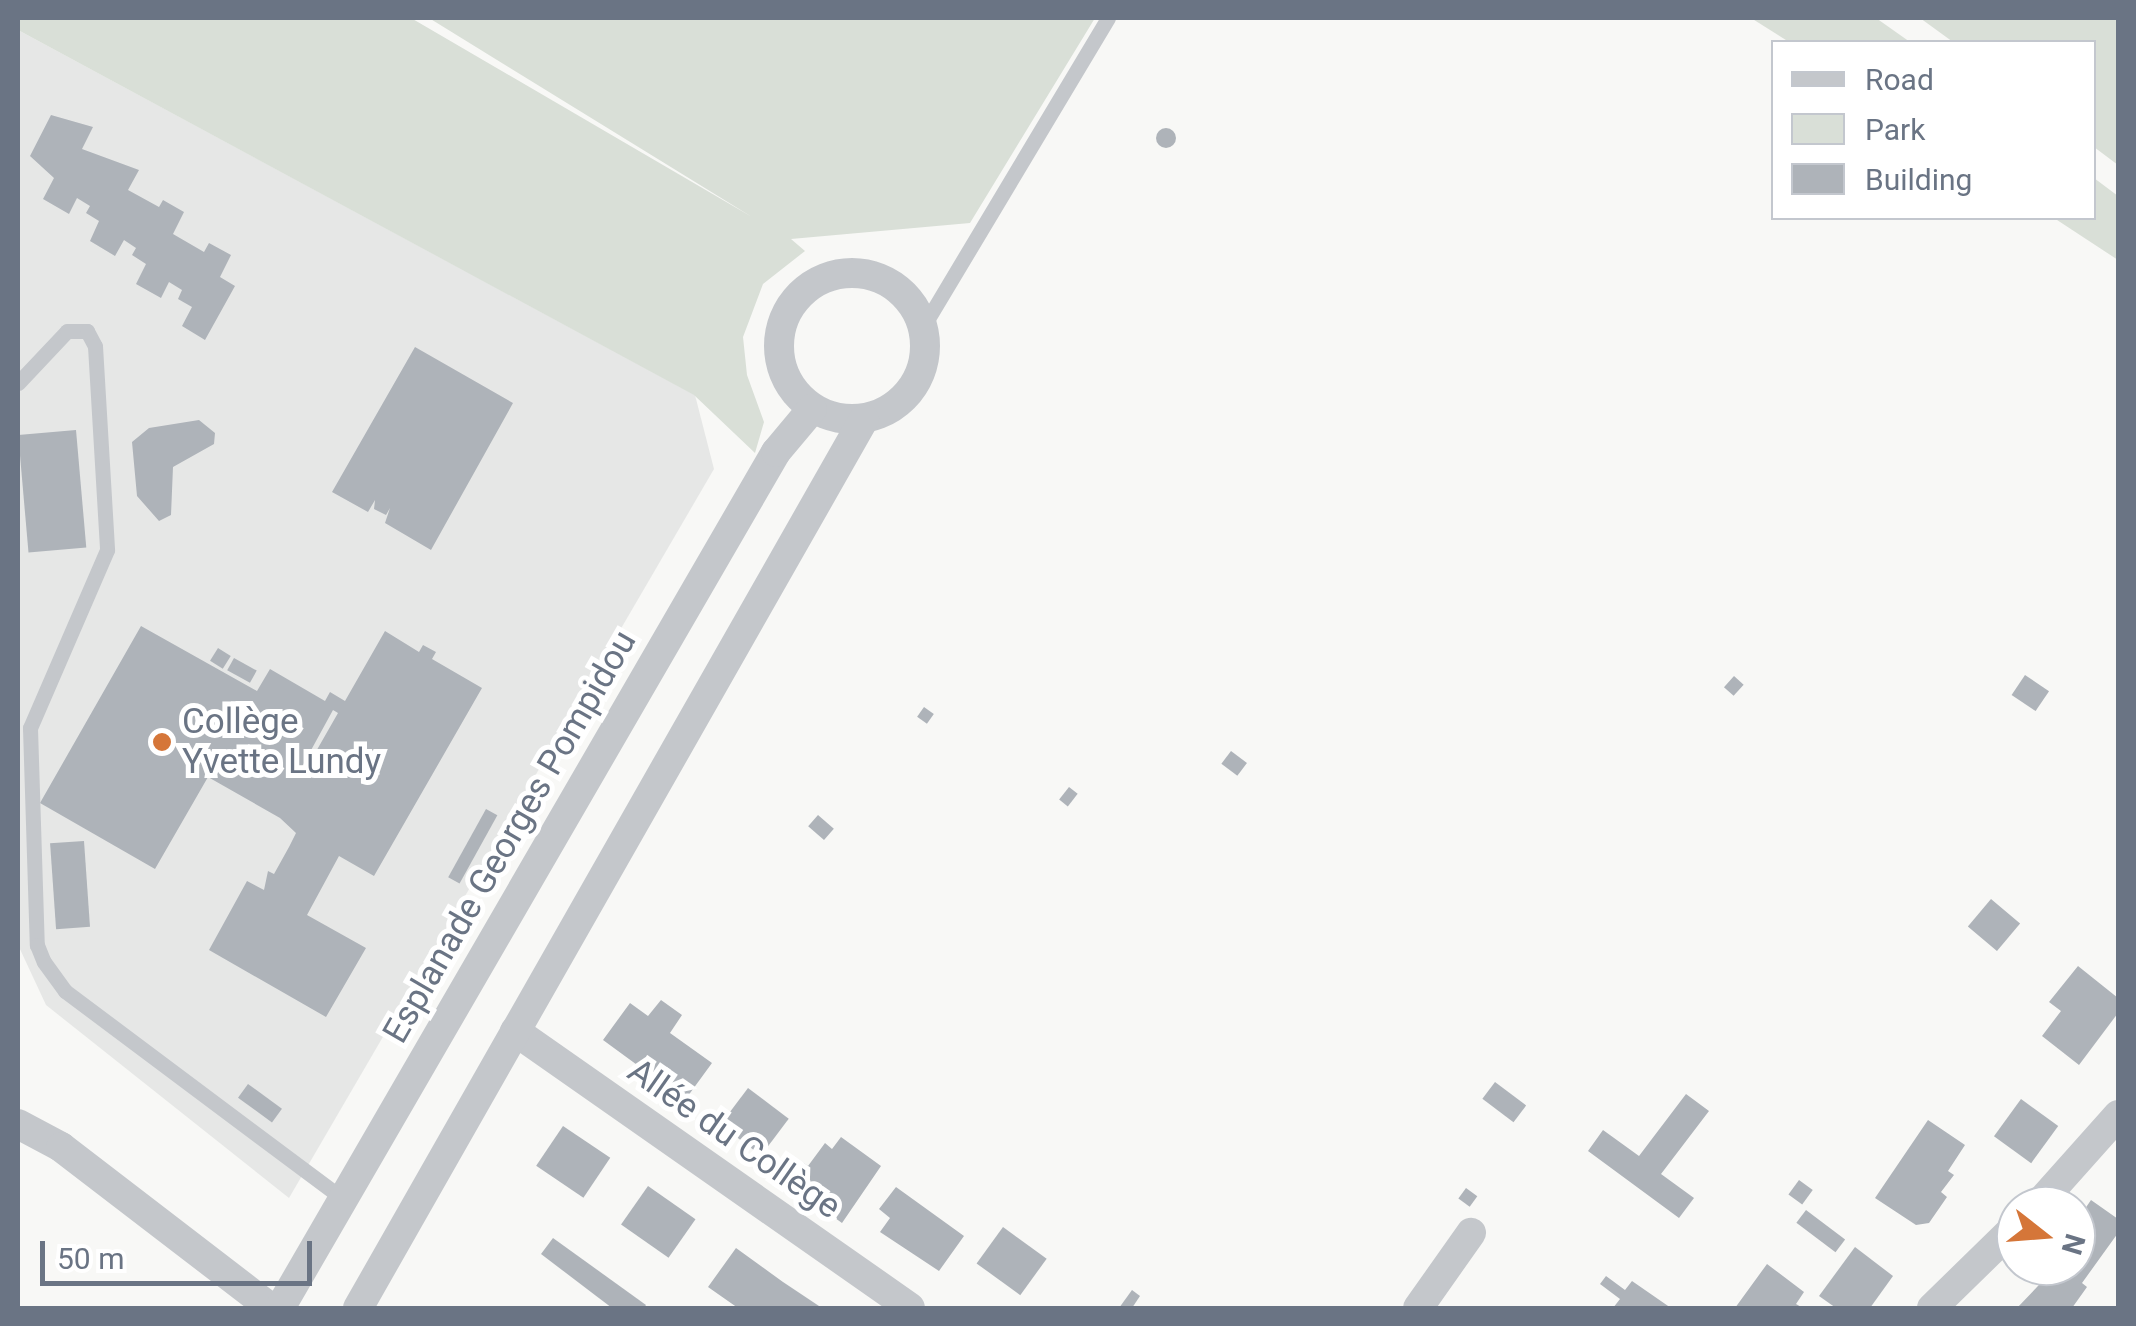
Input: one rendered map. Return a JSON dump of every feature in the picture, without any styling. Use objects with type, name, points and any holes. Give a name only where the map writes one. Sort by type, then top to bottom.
[{"type":"street","points":[[864,272],[890,282],[911,301],[924,327],[925,358],[914,386],[892,408],[864,419],[812,409],[791,389],[779,362],[779,333],[790,306],[809,285],[835,273],[864,272]]},
{"type":"street","name":"Esplanade Georges Pompidou","points":[[280,1308],[776,452],[812,409]]},
{"type":"street","points":[[358,1308],[864,419]]},
{"type":"street","name":"Allée du Collège","points":[[515,1031],[910,1308]]},
{"type":"street","points":[[2054,1186],[2118,1115]]},
{"type":"street","points":[[18,1124],[61,1146],[271,1308]]},
{"type":"street","points":[[1418,1308],[1471,1233]]},
{"type":"street","points":[[1932,1308],[1996,1246]]},
{"type":"lane","points":[[924,327],[1108,18]]},
{"type":"lane","points":[[18,384],[66,331],[87,331],[96,346],[107,550],[30,728],[38,945],[44,962],[64,991],[343,1199]]},
{"type":"shaded area","points":[[18,30],[695,395],[714,469],[289,1198],[46,1005],[19,947]]},
{"type":"green space","points":[[18,18],[411,18],[752,217],[429,18],[1095,18],[970,223],[791,239],[805,251],[763,284],[743,337],[747,375],[764,422],[755,453],[694,395],[18,30]]},
{"type":"green space","points":[[1751,18],[1876,18],[1907,40],[1786,40]]},
{"type":"green space","points":[[1920,18],[2118,18],[2118,165],[2096,148],[2096,40],[1950,40]]},
{"type":"green space","points":[[2096,180],[2118,196],[2118,260],[2057,220],[2096,220]]},
{"type":"building","points":[[51,115],[93,127],[82,149],[139,170],[128,190],[159,207],[163,200],[184,212],[173,234],[204,252],[209,243],[231,255],[220,277],[235,286],[205,340],[182,326],[192,307],[178,299],[182,290],[169,282],[161,298],[136,284],[146,264],[132,255],[136,248],[124,240],[115,256],[90,241],[99,221],[86,213],[90,206],[77,198],[69,214],[43,199],[54,178],[30,156]]},
{"type":"building","points":[[1166,128],[1176,138],[1166,148],[1156,138]]},
{"type":"building","points":[[415,347],[513,403],[431,550],[385,523],[390,508],[386,515],[374,509],[375,500],[368,512],[332,492]]},
{"type":"building","points":[[199,420],[215,433],[214,444],[173,467],[171,515],[159,521],[137,496],[132,442],[149,428]]},
{"type":"building","points":[[76,430],[86,548],[29,553],[18,435]]},
{"type":"building","points":[[141,626],[257,691],[270,669],[325,701],[330,692],[345,701],[385,631],[419,652],[423,645],[436,652],[432,659],[482,688],[374,876],[339,856],[307,915],[366,948],[326,1017],[209,950],[247,881],[264,890],[268,871],[274,874],[289,847],[296,833],[280,818],[208,777],[155,869],[40,803]],"holes":[[[333,710],[338,713],[302,776],[298,774]]]},
{"type":"building","points":[[218,648],[231,656],[223,669],[210,661]]},
{"type":"building","points":[[234,658],[257,671],[250,683],[227,670]]},
{"type":"building","points":[[2025,675],[2049,691],[2036,711],[2012,695]]},
{"type":"building","points":[[1734,676],[1744,685],[1734,696],[1724,687]]},
{"type":"building","points":[[924,707],[934,714],[927,724],[917,717]]},
{"type":"building","points":[[1231,751],[1247,763],[1237,776],[1221,764]]},
{"type":"building","points":[[1069,787],[1078,794],[1068,806],[1059,800]]},
{"type":"building","points":[[486,809],[497,815],[460,884],[448,877]]},
{"type":"building","points":[[818,815],[834,829],[824,840],[808,826]]},
{"type":"building","points":[[84,841],[90,927],[56,929],[50,843]]},
{"type":"building","points":[[1991,899],[2020,923],[1997,951],[1968,927]]},
{"type":"building","points":[[2078,966],[2118,998],[2118,1013],[2079,1065],[2042,1036],[2061,1011],[2049,1002]]},
{"type":"building","points":[[661,1000],[682,1015],[670,1033],[712,1063],[685,1100],[603,1040],[630,1003],[648,1016]]},
{"type":"building","points":[[1495,1082],[1526,1105],[1514,1122],[1482,1099]]},
{"type":"building","points":[[248,1084],[282,1109],[272,1122],[238,1098]]},
{"type":"building","points":[[748,1088],[789,1119],[761,1155],[720,1125]]},
{"type":"building","points":[[1686,1094],[1709,1111],[1661,1174],[1694,1198],[1679,1218],[1588,1151],[1603,1130],[1639,1156]]},
{"type":"building","points":[[2021,1099],[2058,1126],[2031,1163],[1994,1136]]},
{"type":"building","points":[[1928,1120],[1965,1145],[1948,1171],[1954,1175],[1941,1192],[1947,1197],[1929,1223],[1916,1225],[1875,1198]]},
{"type":"building","points":[[563,1126],[610,1158],[583,1198],[536,1166]]},
{"type":"building","points":[[841,1137],[881,1166],[842,1223],[792,1187],[802,1162],[808,1166],[825,1143],[832,1149]]},
{"type":"building","points":[[1799,1180],[1813,1190],[1802,1205],[1788,1195]]},
{"type":"building","points":[[648,1186],[696,1219],[669,1258],[621,1225]]},
{"type":"building","points":[[896,1187],[964,1236],[939,1271],[880,1232],[890,1218],[879,1209]]},
{"type":"building","points":[[1466,1188],[1477,1196],[1470,1207],[1458,1199]]},
{"type":"building","points":[[2096,1204],[2118,1219],[2118,1233],[2096,1264]]},
{"type":"building","points":[[1806,1210],[1845,1239],[1836,1252],[1796,1223]]},
{"type":"building","points":[[1003,1227],[1047,1259],[1020,1295],[977,1263]]},
{"type":"building","points":[[553,1238],[646,1305],[644,1308],[612,1308],[541,1254]]},
{"type":"building","points":[[1855,1247],[1893,1276],[1870,1308],[1836,1308],[1819,1296]]},
{"type":"building","points":[[736,1248],[822,1308],[738,1308],[708,1287]]},
{"type":"building","points":[[1767,1264],[1804,1292],[1796,1304],[1803,1308],[1735,1308]]},
{"type":"building","points":[[1606,1276],[1625,1290],[1632,1281],[1671,1308],[1613,1308],[1620,1299],[1600,1284]]},
{"type":"building","points":[[2038,1286],[2087,1287],[2072,1308],[2017,1308]]},
{"type":"building","points":[[1132,1290],[1140,1296],[1132,1308],[1119,1308]]},
{"type":"place","name":"Collège Yvette Lundy","points":[[162,742]]}]
